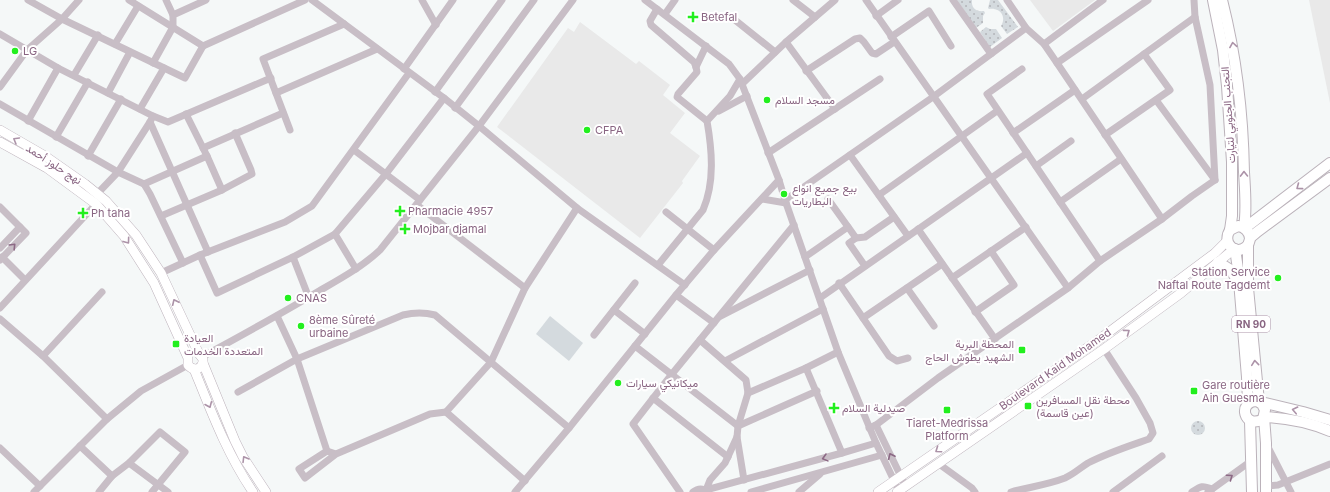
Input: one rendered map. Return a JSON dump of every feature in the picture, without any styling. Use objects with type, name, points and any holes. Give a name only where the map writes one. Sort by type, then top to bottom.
[{"type":"highway","name":"التجنب الجنوبي لتيارت","points":[[1213,0],[1223,50],[1228,101],[1232,162],[1232,216],[1230,230]]},
{"type":"highway","name":"التجنب الجنوبي لتيارت","points":[[1222,0],[1230,33],[1241,97],[1244,141],[1245,228]]},
{"type":"highway","points":[[1245,228],[1330,163]]},
{"type":"highway","points":[[1249,242],[1250,234],[1245,228],[1238,226],[1230,230],[1227,235],[1232,246],[1241,250],[1293,204],[1330,178]]},
{"type":"highway","points":[[1245,194],[1252,211],[1256,212],[1270,210]]},
{"type":"highway","name":"RN 90","points":[[1249,242],[1248,298],[1259,402]]},
{"type":"highway","name":"RN 90","points":[[1232,246],[1239,284],[1248,403]]},
{"type":"highway","points":[[1218,262],[1234,274],[1239,284]]},
{"type":"highway","points":[[1252,492],[1250,421],[1247,419],[1244,412],[1244,409],[1248,403],[1254,401],[1259,402],[1330,420]]},
{"type":"highway","points":[[1259,402],[1264,407],[1265,413],[1266,489]]},
{"type":"highway","points":[[1250,421],[1260,421],[1264,417],[1285,418],[1330,430]]},
{"type":"main road","name":"نهج حلوز أحمد","points":[[0,130],[45,156],[73,175],[106,202],[136,235],[161,273],[201,358],[235,441],[243,457],[266,492]]},
{"type":"main road","name":"نهج حلوز أحمد","points":[[0,142],[46,168],[96,204],[128,241],[154,283],[226,445],[235,464],[253,492]]},
{"type":"main road","name":"Boulevard Kaid Mohamed","points":[[901,490],[1104,349],[1180,293],[1218,262],[1232,246]]},
{"type":"main road","name":"Boulevard Kaid Mohamed","points":[[878,492],[1097,341],[1215,253],[1232,246]]},
{"type":"main road","points":[[192,353],[201,358],[199,368],[190,364],[192,353]]},
{"type":"street","points":[[28,0],[37,2],[62,19],[185,78],[203,46],[305,0]]},
{"type":"street","points":[[0,88],[27,50],[62,19],[79,0]]},
{"type":"street","points":[[129,0],[203,46]]},
{"type":"street","points":[[153,63],[173,27],[173,15],[166,0]]},
{"type":"street","points":[[173,15],[206,0]]},
{"type":"street","points":[[312,0],[444,98],[578,208],[685,285]]},
{"type":"street","points":[[422,0],[436,25]]},
{"type":"street","points":[[161,273],[200,255],[285,222],[312,206],[354,150],[452,0]]},
{"type":"street","points":[[435,92],[502,0]]},
{"type":"street","points":[[456,108],[534,0]]},
{"type":"street","points":[[201,358],[309,298],[356,269],[380,250],[479,126],[573,0]]},
{"type":"street","points":[[645,0],[729,64],[741,81],[779,180],[838,352],[897,478],[901,490]]},
{"type":"street","points":[[665,14],[675,0]]},
{"type":"street","points":[[793,0],[815,17]]},
{"type":"street","points":[[707,121],[730,96],[741,81],[835,0]]},
{"type":"street","points":[[866,0],[1068,288]]},
{"type":"street","points":[[876,16],[898,0]]},
{"type":"street","points":[[953,0],[991,54]]},
{"type":"street","points":[[1007,0],[1026,28],[1044,44],[1162,219]]},
{"type":"street","points":[[1044,44],[1103,0]]},
{"type":"street","points":[[1057,63],[1148,0]]},
{"type":"street","points":[[1194,0],[1195,17],[1210,85],[1215,180]]},
{"type":"street","points":[[115,44],[138,6]]},
{"type":"street","points":[[657,9],[650,21],[651,24],[694,62],[697,72],[677,97],[707,121],[712,146],[710,187],[707,201],[703,210],[658,265]]},
{"type":"street","points":[[806,71],[855,39],[860,38],[872,53],[876,54],[929,12],[951,46]]},
{"type":"street","points":[[730,16],[776,52]]},
{"type":"street","points":[[1082,99],[1195,17]]},
{"type":"street","points":[[290,130],[263,59],[344,24]]},
{"type":"street","points":[[762,199],[785,201],[933,97],[1026,28]]},
{"type":"street","points":[[0,34],[58,68],[140,109],[152,119],[168,122],[271,78]]},
{"type":"street","points":[[74,75],[98,35]]},
{"type":"street","points":[[786,42],[835,109]]},
{"type":"street","points":[[696,67],[706,46]]},
{"type":"street","points":[[276,93],[377,49]]},
{"type":"street","points":[[108,92],[130,52]]},
{"type":"street","points":[[1105,134],[1170,90],[1144,54]]},
{"type":"street","points":[[28,121],[58,68]]},
{"type":"street","points":[[140,109],[164,68]]},
{"type":"street","points":[[1022,69],[986,94],[1100,261]]},
{"type":"street","points":[[768,153],[880,79]]},
{"type":"street","points":[[56,137],[88,82]]},
{"type":"street","points":[[1012,133],[1075,90]]},
{"type":"street","points":[[716,112],[747,96]]},
{"type":"street","points":[[200,255],[217,293],[293,258],[335,234],[385,175],[444,98]]},
{"type":"street","points":[[88,156],[121,99]]},
{"type":"street","points":[[1156,100],[1215,180]]},
{"type":"street","points":[[0,104],[88,156],[144,184],[183,263]]},
{"type":"street","points":[[879,195],[997,111]]},
{"type":"street","points":[[203,148],[283,113]]},
{"type":"street","points":[[186,114],[222,190]]},
{"type":"street","points":[[152,119],[172,172],[208,252]]},
{"type":"street","points":[[0,308],[96,204],[97,194],[118,172],[152,119]]},
{"type":"street","points":[[161,216],[222,190],[252,174],[235,133]]},
{"type":"street","points":[[1036,166],[1072,140]]},
{"type":"street","points":[[354,150],[524,288]]},
{"type":"street","points":[[820,298],[992,179],[1027,153]]},
{"type":"street","points":[[850,155],[908,236]]},
{"type":"street","points":[[144,184],[207,156]]},
{"type":"street","points":[[1060,202],[1121,159]]},
{"type":"street","points":[[515,492],[714,250],[779,180]]},
{"type":"street","points":[[873,426],[938,378],[1068,288],[1100,261],[1162,219],[1215,180]]},
{"type":"street","points":[[828,199],[856,238]]},
{"type":"street","points":[[0,207],[26,233],[1,258],[25,280]]},
{"type":"street","points":[[327,451],[299,469],[304,478],[336,454],[430,414],[446,412],[491,362],[524,288],[578,208]]},
{"type":"street","points":[[666,212],[714,250]]},
{"type":"street","points":[[865,266],[849,243],[856,238],[865,237],[894,217]]},
{"type":"street","points":[[680,492],[633,424],[794,225]]},
{"type":"street","points":[[0,248],[20,227]]},
{"type":"street","points":[[805,257],[848,227]]},
{"type":"street","points":[[952,278],[1026,227]]},
{"type":"street","points":[[918,229],[995,339]]},
{"type":"street","points":[[335,234],[356,269]]},
{"type":"street","points":[[975,312],[1014,285],[991,251]]},
{"type":"street","points":[[293,258],[309,298]]},
{"type":"street","points":[[864,318],[942,264]]},
{"type":"street","points":[[716,320],[810,270]]},
{"type":"street","points":[[594,334],[635,283]]},
{"type":"street","points":[[840,283],[889,356],[898,361],[908,358]]},
{"type":"street","points":[[907,288],[934,326]]},
{"type":"street","points":[[43,356],[102,292]]},
{"type":"street","points":[[676,295],[716,320]]},
{"type":"street","points":[[725,361],[823,309]]},
{"type":"street","points":[[614,310],[645,334]]},
{"type":"street","points":[[238,392],[296,359],[404,315],[424,312],[435,315],[569,428]]},
{"type":"street","points":[[277,316],[296,359],[327,451]]},
{"type":"street","points":[[0,319],[43,356],[107,419]]},
{"type":"street","points":[[700,340],[746,380],[748,393],[738,426],[737,437],[744,480]]},
{"type":"street","points":[[635,346],[738,426]]},
{"type":"street","points":[[1011,492],[1051,483],[1065,478],[1101,457],[1149,439],[1153,433],[1150,423],[1136,398],[1104,349]]},
{"type":"street","points":[[748,393],[806,368],[838,352]]},
{"type":"street","points":[[34,492],[107,419],[141,391],[190,364]]},
{"type":"street","points":[[806,368],[842,453]]},
{"type":"street","points":[[738,426],[817,391]]},
{"type":"street","points":[[653,398],[728,457]]},
{"type":"street","points":[[446,412],[525,481]]},
{"type":"street","points":[[873,426],[876,442],[882,455],[897,478]]},
{"type":"street","points":[[99,492],[112,476],[129,463],[160,432],[185,452],[152,492]]},
{"type":"street","points":[[707,491],[710,480],[725,463],[737,437]]},
{"type":"street","points":[[692,492],[699,489],[707,491],[876,442]]},
{"type":"street","points":[[1266,443],[1291,492]]},
{"type":"street","points":[[80,446],[112,476]]},
{"type":"street","points":[[0,448],[40,486]]},
{"type":"street","points":[[327,451],[336,454]]},
{"type":"street","points":[[751,492],[882,455]]},
{"type":"street","points":[[1113,492],[1162,456]]},
{"type":"street","points":[[1192,492],[1200,487],[1205,487],[1210,491],[1252,461]]},
{"type":"street","points":[[129,463],[168,492]]},
{"type":"street","points":[[939,464],[972,491]]},
{"type":"street","points":[[1266,489],[1278,489],[1286,481],[1330,464]]},
{"type":"street","points":[[799,492],[822,471]]},
{"type":"shaded area","points":[[957,0],[972,0],[972,5],[975,9],[984,11],[985,13],[983,16],[983,23],[976,28]]},
{"type":"shaded area","points":[[990,0],[998,0],[1018,27],[1007,34],[1001,26],[1003,23],[1003,16],[1001,13],[988,8]]},
{"type":"shaded area","points":[[1030,0],[1095,0],[1053,31]]},
{"type":"shaded area","points":[[1309,0],[1330,0],[1330,103]]},
{"type":"shaded area","name":"CFPA","points":[[580,22],[636,64],[639,61],[670,85],[663,95],[685,113],[670,133],[700,156],[682,181],[683,183],[640,238],[497,127],[568,28],[574,32]]},
{"type":"shaded area","points":[[986,27],[996,29],[1002,38],[990,47],[980,32]]},
{"type":"shaded area","points":[[550,316],[583,343],[569,361],[536,334]]},
{"type":"shaded area","points":[[1195,421],[1201,421],[1205,425],[1205,431],[1201,435],[1195,435],[1191,431],[1191,425]]},
{"type":"place","name":"Betefal","points":[[693,17]]},
{"type":"place","name":"LG","points":[[15,51]]},
{"type":"place","name":"مسجد السلام","points":[[767,100]]},
{"type":"place","name":"CFPA","points":[[587,130]]},
{"type":"place","name":"بيع جميع انواع البطاريات","points":[[784,194]]},
{"type":"place","name":"Pharmacie 4957","points":[[400,211]]},
{"type":"place","name":"Ph taha","points":[[83,213]]},
{"type":"place","name":"Mojbar djamal","points":[[405,229]]},
{"type":"place","name":"Station Service Naftal Route Tagdemt","points":[[1278,278]]},
{"type":"place","name":"CNAS","points":[[288,298]]},
{"type":"place","name":"8ème Sûreté urbaine","points":[[301,326]]},
{"type":"place","name":"العيادة المتعددة الخدمات","points":[[176,344]]},
{"type":"place","name":"المحطة البرية الشهيد يطوش الحاج","points":[[1022,350]]},
{"type":"place","name":"ميكانيكي سيارات","points":[[618,383]]},
{"type":"place","name":"Gare routière Ain Guesma","points":[[1194,391]]},
{"type":"place","name":"محطة نقل المسافرين (عين قاسمة)","points":[[1028,406]]},
{"type":"place","name":"صيدلية السلام","points":[[834,408]]},
{"type":"place","name":"Tiaret-Medrissa Platform","points":[[947,410]]}]
